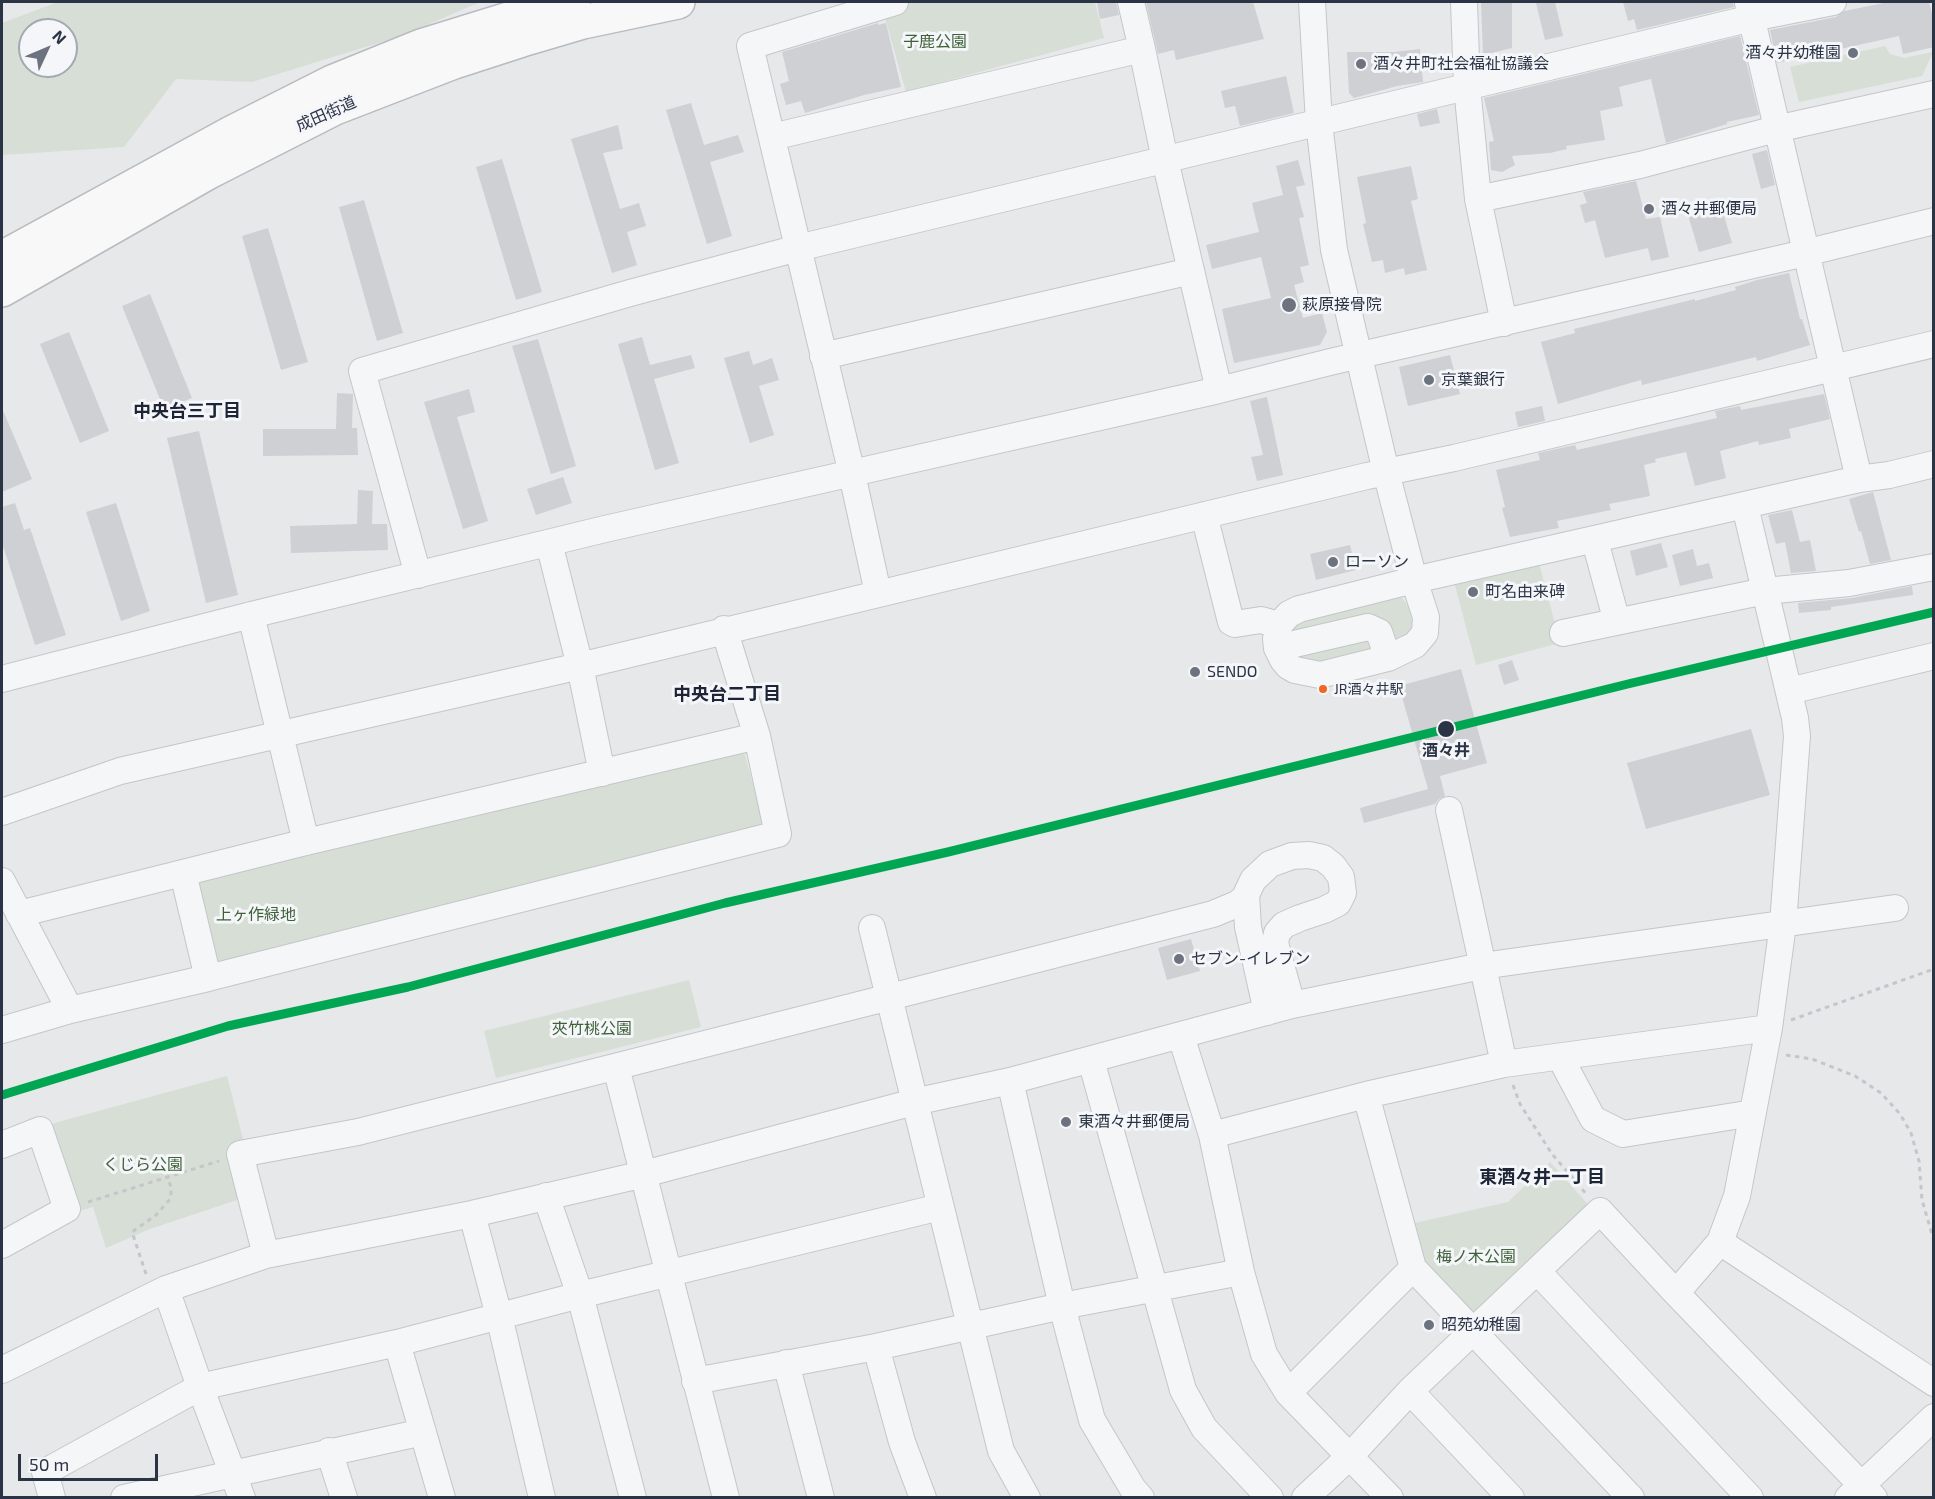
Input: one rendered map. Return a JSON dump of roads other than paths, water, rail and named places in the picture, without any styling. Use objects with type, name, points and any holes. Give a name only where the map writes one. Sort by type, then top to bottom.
[{"type":"highway","name":"成田街道","points":[[2,258],[231,133],[332,82],[421,46],[531,12],[573,2]]},
{"type":"highway","name":"成田街道","points":[[2,290],[209,172],[336,108],[454,62],[522,40],[583,22],[678,2]]},
{"type":"street","points":[[878,592],[750,46],[895,2]]},
{"type":"street","points":[[1131,2],[1219,390]]},
{"type":"street","points":[[1204,515],[1231,622],[1235,624],[1261,620],[1278,636],[1288,666],[1320,675],[1388,658],[1416,645],[1425,633],[1426,617],[1386,472],[1334,250],[1320,123],[1312,2]]},
{"type":"street","points":[[1464,2],[1467,87],[1478,199],[1504,323]]},
{"type":"street","points":[[418,575],[362,371],[630,293],[798,248],[1467,87],[1750,10],[1833,2]]},
{"type":"street","points":[[1750,10],[1859,479]]},
{"type":"street","points":[[772,137],[1142,49]]},
{"type":"street","points":[[1478,199],[1640,165],[1776,129],[1934,94]]},
{"type":"street","points":[[2,680],[251,615],[549,543],[1805,254],[1934,221]]},
{"type":"street","points":[[823,356],[1191,271]]},
{"type":"street","points":[[2,812],[120,771],[580,666],[878,592],[1934,344]]},
{"type":"street","points":[[1278,636],[1283,618],[1299,609],[1414,580],[1934,464]]},
{"type":"street","points":[[1676,1293],[1720,1242],[1737,1196],[1766,1040],[1783,924],[1797,736],[1789,691],[1745,506]]},
{"type":"street","points":[[1595,541],[1617,622]]},
{"type":"street","points":[[549,543],[580,666],[602,773]]},
{"type":"street","points":[[1563,633],[1765,591],[1849,583],[1934,567]]},
{"type":"street","points":[[251,615],[306,842]]},
{"type":"street","points":[[1278,636],[1368,627],[1379,632],[1388,658]]},
{"type":"street","points":[[2,1030],[70,1010],[208,978],[778,834],[757,736],[724,629]]},
{"type":"street","points":[[1789,691],[1934,656]]},
{"type":"street","points":[[19,914],[306,842],[757,736]]},
{"type":"street","points":[[1449,810],[1504,1064]]},
{"type":"street","points":[[1266,1012],[1248,927],[1246,897],[1253,880],[1270,864],[1292,856],[1309,855],[1323,858],[1333,866],[1341,877],[1343,894],[1338,903],[1284,925],[1276,933],[1275,943],[1292,1005]]},
{"type":"street","points":[[183,873],[208,978]]},
{"type":"street","points":[[2,881],[70,1010]]},
{"type":"street","points":[[266,1256],[240,1154],[358,1132],[890,998],[1213,914],[1237,904],[1246,897]]},
{"type":"street","points":[[2,1370],[166,1289],[266,1256],[472,1214],[644,1174],[914,1102],[1091,1060],[1292,1005],[1482,966],[1895,908]]},
{"type":"street","points":[[872,928],[1000,1451],[1027,1497]]},
{"type":"street","points":[[1181,1036],[1212,1135],[1241,1272],[1264,1354],[1288,1393],[1390,1497]]},
{"type":"street","points":[[1212,1135],[1366,1095],[1504,1064],[1560,1057],[1766,1040]]},
{"type":"street","points":[[1560,1057],[1593,1119],[1623,1134],[1753,1113]]},
{"type":"street","points":[[1091,1060],[1183,1390],[1204,1428],[1270,1497]]},
{"type":"street","points":[[616,1067],[726,1497]]},
{"type":"street","points":[[1010,1081],[1062,1306],[1092,1420],[1133,1489],[1141,1497]]},
{"type":"street","points":[[1366,1095],[1413,1268],[1631,1497]]},
{"type":"street","points":[[2,1145],[40,1130],[67,1209],[2,1245]]},
{"type":"street","points":[[546,1196],[580,1295],[633,1497]]},
{"type":"street","points":[[52,1497],[45,1472],[200,1387],[397,1343],[580,1295],[940,1208]]},
{"type":"street","points":[[1305,1497],[1350,1456],[1410,1391],[1600,1211],[1861,1493],[1932,1423]]},
{"type":"street","points":[[472,1214],[542,1497]]},
{"type":"street","points":[[1720,1242],[1934,1383]]},
{"type":"street","points":[[1288,1393],[1413,1268]]},
{"type":"street","points":[[1537,1271],[1750,1497]]},
{"type":"street","points":[[695,1381],[876,1347],[969,1325],[1241,1272]]},
{"type":"street","points":[[166,1289],[242,1497]]},
{"type":"street","points":[[397,1343],[442,1497]]},
{"type":"street","points":[[876,1347],[902,1442],[923,1497]]},
{"type":"street","points":[[786,1364],[821,1497]]},
{"type":"street","points":[[1410,1391],[1511,1497]]},
{"type":"street","points":[[140,1496],[233,1472],[423,1432]]},
{"type":"street","points":[[329,1451],[344,1497]]},
{"type":"place","name":"酒々井幼稚園","points":[[1853,53]]},
{"type":"place","name":"酒々井町社会福祉協議会","points":[[1361,64]]},
{"type":"place","name":"酒々井郵便局","points":[[1649,209]]},
{"type":"place","name":"萩原接骨院","points":[[1289,305]]},
{"type":"place","name":"京葉銀行","points":[[1429,380]]},
{"type":"place","name":"ローソン","points":[[1333,562]]},
{"type":"place","name":"町名由来碑","points":[[1473,592]]},
{"type":"place","name":"SENDO","points":[[1195,672]]},
{"type":"place","name":"JR酒々井駅","points":[[1323,689]]},
{"type":"place","name":"酒々井","points":[[1446,729]]},
{"type":"place","name":"セブン-イレブン","points":[[1179,959]]},
{"type":"place","name":"東酒々井郵便局","points":[[1066,1122]]},
{"type":"place","name":"昭苑幼稚園","points":[[1429,1325]]},
{"type":"district","name":"中央台三丁目","points":[[187,411]]},
{"type":"district","name":"中央台二丁目","points":[[727,694]]},
{"type":"district","name":"東酒々井一丁目","points":[[1542,1177]]},
{"type":"park label","name":"子鹿公園","points":[[935,42]]},
{"type":"park label","name":"上ヶ作緑地","points":[[256,915]]},
{"type":"park label","name":"夾竹桃公園","points":[[592,1029]]},
{"type":"park label","name":"くじら公園","points":[[143,1165]]},
{"type":"park label","name":"梅ノ木公園","points":[[1476,1257]]}]
